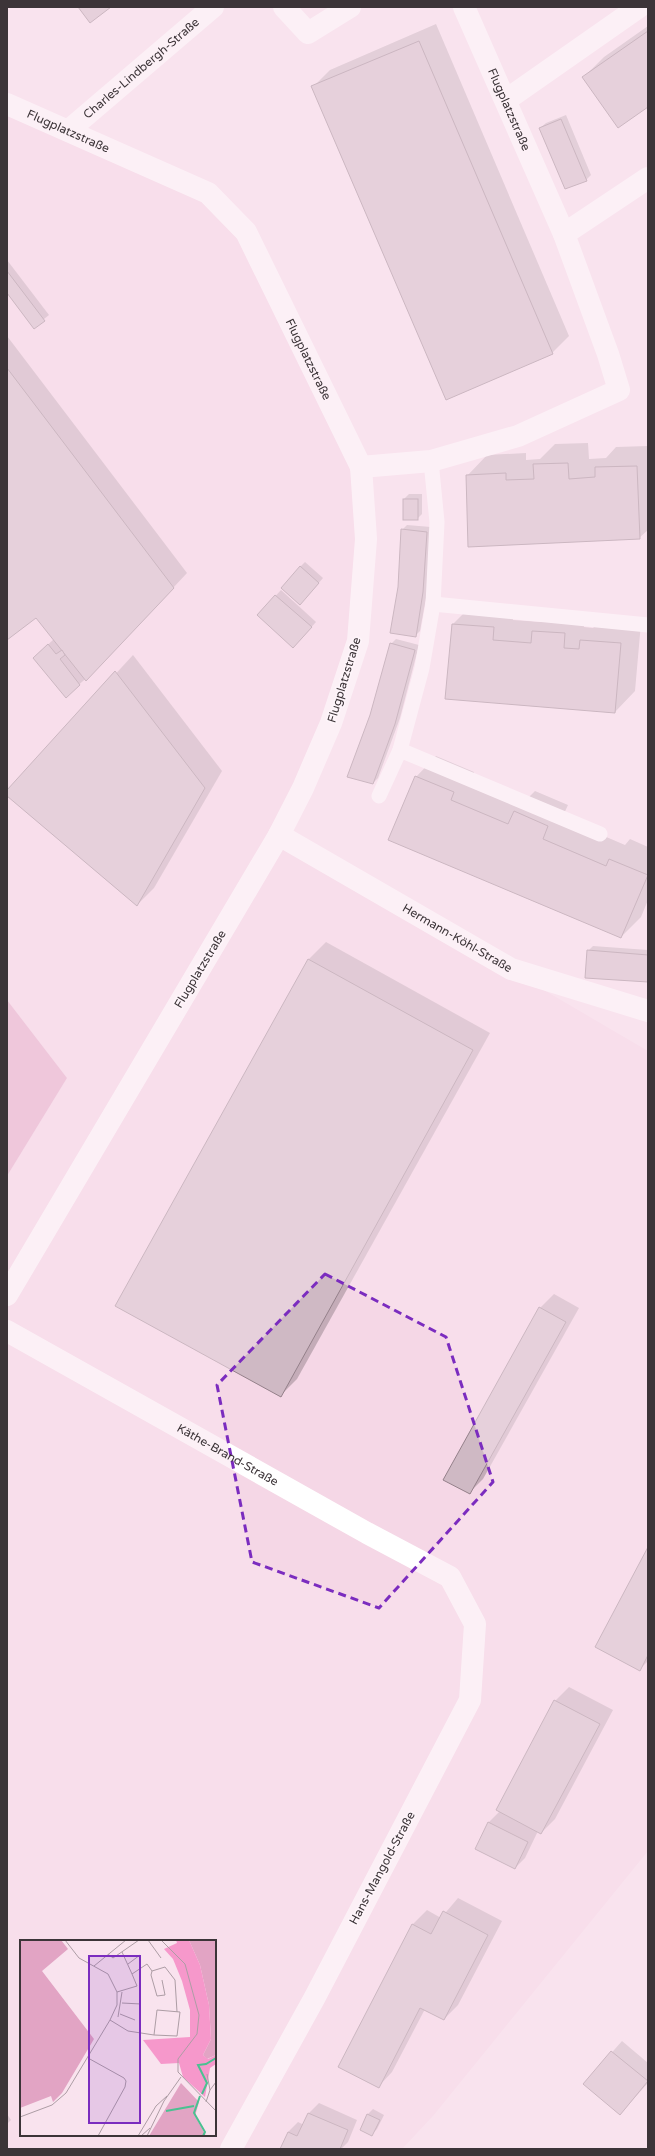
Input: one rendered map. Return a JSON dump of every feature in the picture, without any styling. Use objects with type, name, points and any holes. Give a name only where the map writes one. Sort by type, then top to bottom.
[{"type":"street","name":"Charles-Lindbergh-Straße","points":[[69,130],[213,7]]},
{"type":"street","points":[[284,7],[308,33],[350,7]]},
{"type":"street","name":"Flugplatzstraße","points":[[431,461],[518,436],[619,390],[608,354],[564,234],[464,7]]},
{"type":"street","points":[[506,100],[639,7]]},
{"type":"street","name":"Flugplatzstraße","points":[[7,104],[69,130],[208,193],[246,232],[361,467],[366,539],[358,641],[331,723],[303,788],[279,835],[7,1295]]},
{"type":"street","points":[[564,234],[648,178]]},
{"type":"street","points":[[361,467],[431,461]]},
{"type":"street","name":"Hermann-Köhl-Straße","points":[[279,835],[511,969],[648,1011]]},
{"type":"street","name":"Käthe-Brand-Straße","points":[[7,1331],[367,1533],[450,1577]]},
{"type":"street","name":"Hans-Mangold-Straße","points":[[231,2149],[315,1997],[470,1700],[475,1624],[450,1577]]},
{"type":"lane","points":[[379,796],[400,750],[422,668],[433,604],[437,522],[431,461]]},
{"type":"lane","points":[[433,604],[648,625]]},
{"type":"lane","points":[[400,750],[600,834]]},
{"type":"highlighted area","points":[[325,1274],[446,1337],[493,1482],[379,1608],[252,1562],[217,1385]]},
{"type":"shaded area","points":[[7,104],[208,193],[246,232],[361,467],[358,641],[279,835],[648,1051],[648,1851],[433,2116],[402,2149],[7,2149],[7,1176],[67,1078],[7,1000]]},
{"type":"shaded area","points":[[7,1000],[67,1078],[7,1176]]},
{"type":"building","points":[[78,7],[111,7],[90,23]]},
{"type":"building","points":[[648,31],[648,107],[618,128],[582,77]]},
{"type":"building","points":[[419,41],[553,354],[446,400],[311,86]]},
{"type":"building","points":[[561,119],[587,181],[565,189],[539,128]]},
{"type":"building","points":[[7,271],[45,321],[34,329],[7,293]]},
{"type":"building","points":[[7,368],[174,588],[86,681],[36,618],[7,640]]},
{"type":"building","points":[[568,463],[569,479],[595,477],[595,467],[637,466],[640,539],[468,547],[466,475],[506,473],[506,480],[534,479],[533,464]]},
{"type":"building","points":[[403,499],[418,499],[418,520],[403,520]]},
{"type":"building","points":[[401,529],[427,532],[423,592],[416,637],[390,633],[398,587]]},
{"type":"building","points":[[300,566],[319,583],[300,605],[281,588]]},
{"type":"building","points":[[275,595],[312,627],[293,648],[257,615]]},
{"type":"building","points":[[452,624],[494,627],[493,640],[531,643],[532,631],[565,633],[564,648],[579,649],[580,640],[621,643],[615,713],[445,699]]},
{"type":"building","points":[[390,643],[415,650],[395,724],[373,784],[347,777],[370,715]]},
{"type":"building","points":[[48,644],[56,654],[62,650],[65,655],[60,659],[80,685],[66,698],[33,658]]},
{"type":"building","points":[[115,671],[205,788],[137,906],[7,796],[7,790]]},
{"type":"building","points":[[415,776],[454,792],[451,800],[508,824],[514,811],[548,826],[543,839],[606,866],[609,859],[648,875],[621,938],[388,840]]},
{"type":"building","points":[[587,950],[648,955],[648,982],[585,978]]},
{"type":"building","points":[[308,959],[473,1050],[281,1397],[115,1306]]},
{"type":"building","points":[[539,1307],[566,1322],[470,1494],[443,1480]]},
{"type":"building","points":[[648,1547],[648,1655],[640,1671],[595,1647]]},
{"type":"building","points":[[554,1700],[600,1724],[541,1834],[496,1810]]},
{"type":"building","points":[[488,1822],[528,1842],[515,1869],[475,1849]]},
{"type":"building","points":[[443,1911],[488,1935],[444,2020],[420,2008],[379,2088],[338,2067],[412,1924],[431,1934]]},
{"type":"building","points":[[611,2051],[648,2081],[620,2115],[583,2084]]},
{"type":"building","points":[[308,2113],[348,2130],[340,2149],[280,2149],[288,2132],[297,2136]]},
{"type":"building","points":[[367,2114],[380,2120],[372,2136],[360,2130]]}]
